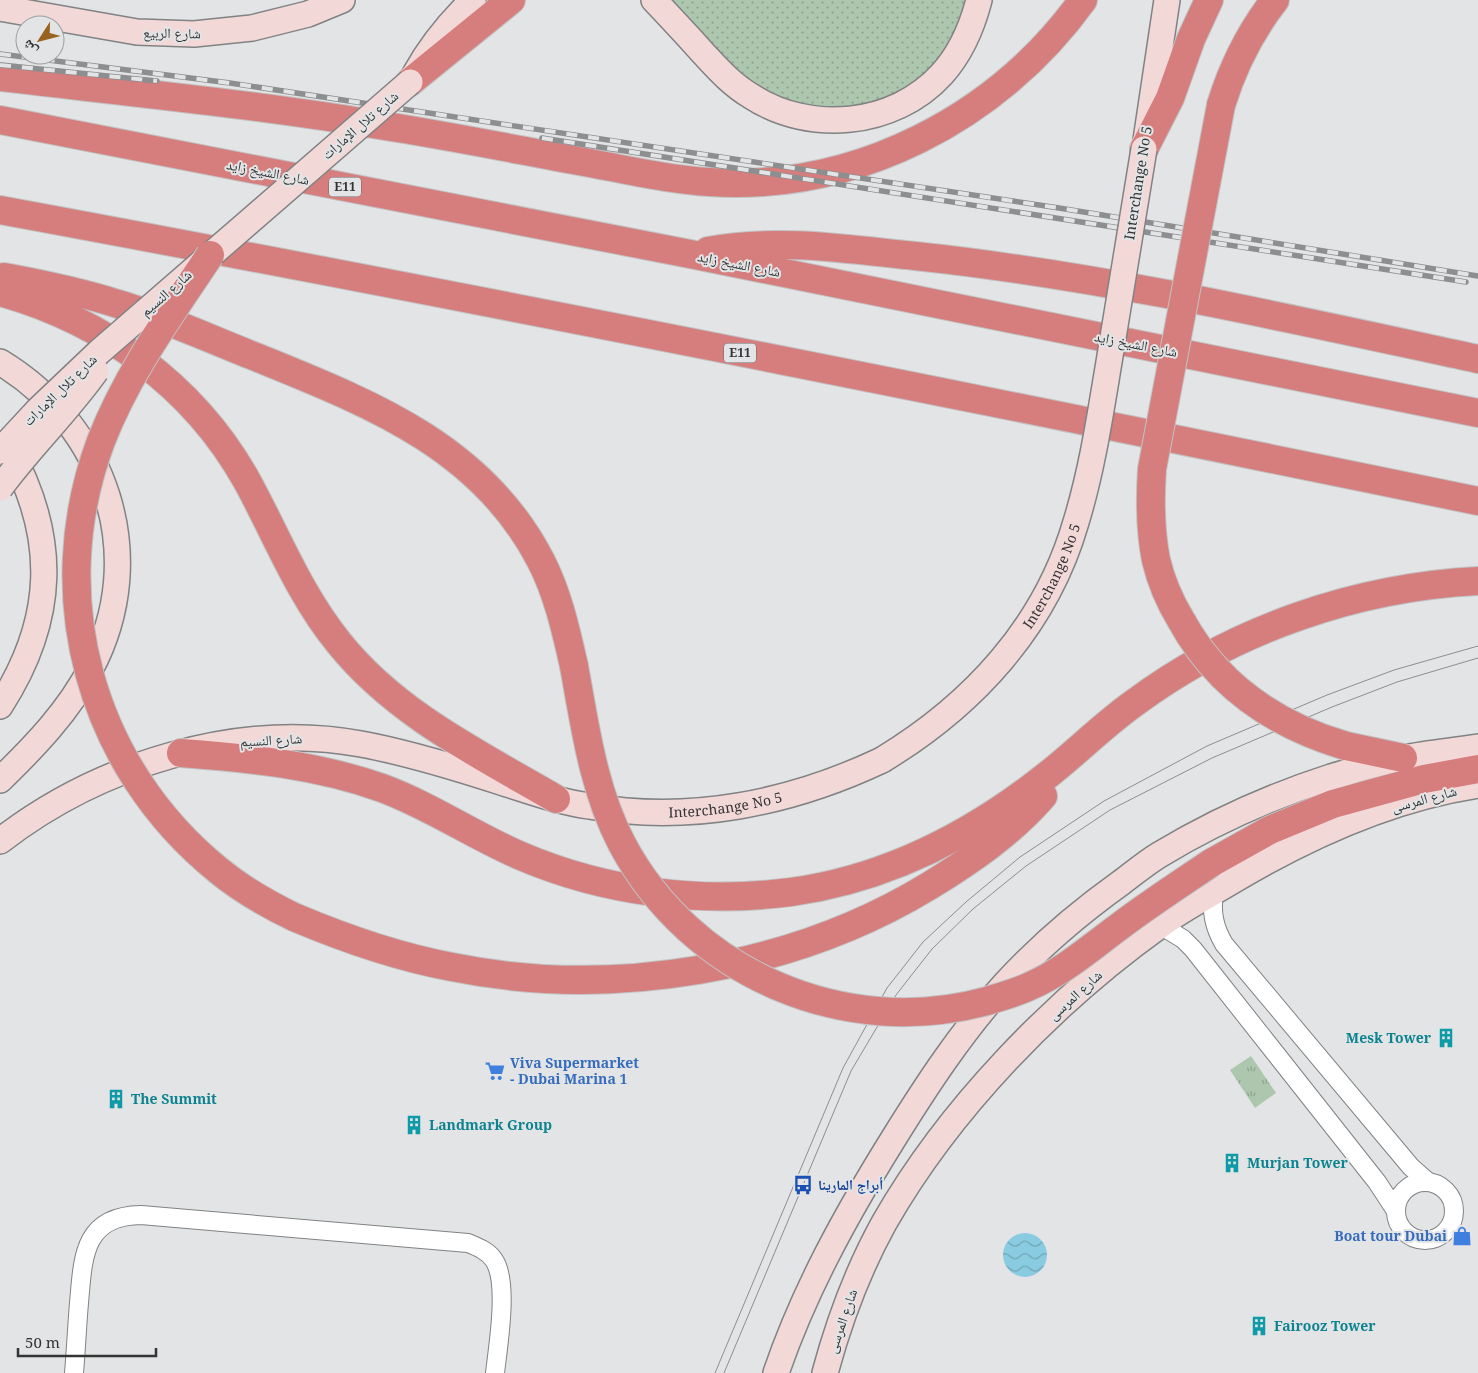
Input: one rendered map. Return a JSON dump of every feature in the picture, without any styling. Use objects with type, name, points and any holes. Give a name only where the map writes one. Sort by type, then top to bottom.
[{"type":"highway","points":[[410,82],[511,0]]},
{"type":"highway","points":[[0,77],[338,118],[681,179],[740,183],[769,182],[827,172],[856,164],[905,146],[947,125],[987,99],[1023,69],[1056,35],[1083,0]]},
{"type":"highway","points":[[1144,149],[1170,98],[1202,14],[1210,0]]},
{"type":"highway","points":[[1275,0],[1244,47],[1227,85],[1219,113],[1155,446],[1150,516],[1156,561],[1174,608],[1196,644],[1217,670],[1242,693],[1276,718],[1322,739],[1403,758]]},
{"type":"highway","name":"شارع الشيخ زايد","points":[[0,120],[690,254],[1478,413]]},
{"type":"highway","name":"E11","points":[[0,210],[1058,415],[1478,501]]},
{"type":"highway","points":[[690,254],[726,248],[784,244],[940,259],[1010,268],[1236,307],[1478,359]]},
{"type":"highway","points":[[210,255],[143,356],[113,413],[101,442],[84,501],[79,530],[76,589],[78,619],[85,658],[99,705],[110,732],[139,784],[175,831],[219,871],[268,904],[333,934],[413,959],[453,968],[495,974],[578,980],[620,978],[662,974],[736,962],[800,946],[862,922],[945,877],[995,841],[1019,820],[1056,780],[1078,748]]},
{"type":"highway","points":[[0,276],[88,295],[147,314],[354,398],[388,415],[428,439],[458,461],[497,498],[529,540],[542,563],[561,614],[574,666],[592,762],[600,791],[622,845],[649,886],[674,916],[696,936],[744,970],[770,983],[807,997],[854,1009],[913,1012],[962,1007],[1026,988],[1052,976],[1156,900],[1211,863],[1270,830],[1333,804],[1424,779],[1478,769]]},
{"type":"highway","points":[[0,292],[41,304],[91,327],[122,346],[159,374],[198,412],[232,456],[294,576],[315,611],[340,644],[367,674],[398,702],[431,725],[556,799]]},
{"type":"highway","points":[[181,753],[250,758],[283,763],[348,778],[408,798],[491,842],[522,856],[554,868],[613,884],[656,892],[724,897],[792,892],[858,878],[922,855],[978,825],[1049,774],[1138,699],[1170,678],[1221,650],[1274,626],[1329,607],[1423,586],[1478,581]]},
{"type":"main road","name":"شارع الربيع","points":[[0,8],[137,32],[194,34],[252,28],[308,14],[342,0]]},
{"type":"main road","name":"شارع تلال الإمارات","points":[[210,255],[410,82],[435,43],[473,0]]},
{"type":"main road","points":[[654,0],[732,82],[771,108],[816,120],[862,118],[884,112],[924,90],[941,75],[955,57],[975,17],[979,0]]},
{"type":"main road","name":"Interchange No 5","points":[[556,799],[589,806],[639,812],[689,812],[723,809],[788,796],[852,774],[882,760],[912,742],[966,698],[990,674],[1012,647],[1032,618],[1064,557],[1076,524],[1093,457],[1167,0]]},
{"type":"main road","name":"شارع النسيم","points":[[123,332],[210,255]]},
{"type":"main road","name":"شارع تلال الإمارات","points":[[0,451],[68,380],[123,332]]},
{"type":"main road","points":[[0,488],[20,461],[73,401],[123,332]]},
{"type":"main road","points":[[0,362],[30,382],[46,396],[74,428],[96,464],[110,504],[114,525],[117,567],[113,609],[105,636],[91,668],[69,703],[46,732],[0,780]]},
{"type":"main road","points":[[0,434],[19,467],[31,497],[40,530],[44,568],[41,607],[31,647],[11,689],[0,706]]},
{"type":"main road","name":"شارع النسيم","points":[[0,841],[47,808],[79,790],[113,776],[181,753],[251,740],[304,738],[362,744],[556,799]]},
{"type":"main road","points":[[776,1373],[811,1286],[872,1173],[955,1046],[1005,985],[1061,929],[1158,856],[1260,804],[1306,785],[1357,769],[1403,758],[1478,748]]},
{"type":"main road","name":"شارع المرسى","points":[[825,1373],[840,1324],[866,1259],[888,1216],[924,1161],[996,1072],[1072,996],[1160,925],[1259,865],[1341,825],[1433,795],[1478,785]]},
{"type":"street","points":[[1160,925],[1184,939],[1193,949],[1377,1182],[1396,1211],[1401,1226],[1408,1234],[1417,1239],[1432,1239],[1445,1232],[1452,1222],[1454,1210],[1451,1199],[1438,1185],[1428,1182],[1411,1168],[1224,944],[1217,932],[1213,919],[1214,892]]},
{"type":"street","points":[[1396,1211],[1398,1201],[1410,1186],[1428,1182]]},
{"type":"street","points":[[74,1373],[82,1269],[86,1247],[93,1235],[103,1225],[114,1219],[134,1215],[468,1243],[483,1250],[494,1261],[500,1277],[502,1293],[495,1373]]},
{"type":"green space","points":[[670,0],[970,0],[961,30],[927,77],[881,103],[825,110],[794,105],[768,93],[742,76]]},
{"type":"green space","points":[[1251,1056],[1276,1093],[1255,1108],[1230,1070]]},
{"type":"water","points":[[1025,1233],[1037,1237],[1043,1243],[1047,1255],[1043,1267],[1037,1273],[1025,1277],[1013,1273],[1007,1267],[1003,1255],[1007,1243],[1013,1237]]},
{"type":"tram line","points":[[715,1373],[843,1068],[887,988],[923,942],[966,902],[1020,857],[1104,801],[1207,746],[1327,695],[1394,670],[1478,646]]},
{"type":"tram line","points":[[724,1373],[851,1071],[896,995],[932,949],[973,909],[1026,866],[1110,810],[1212,758],[1332,707],[1397,682],[1478,658]]},
{"type":"railway","points":[[0,54],[230,83],[1059,208],[1478,276]]},
{"type":"railway","points":[[0,65],[157,81]]},
{"type":"railway","points":[[542,138],[1466,282]]},
{"type":"place","name":"Mesk Tower","points":[[1446,1038]]},
{"type":"place","name":"Viva Supermarket - Dubai Marina 1","points":[[495,1071]]},
{"type":"place","name":"The Summit","points":[[116,1099]]},
{"type":"place","name":"Landmark Group","points":[[414,1125]]},
{"type":"place","name":"Murjan Tower","points":[[1232,1163]]},
{"type":"place","name":"أبراج المارينا","points":[[803,1185]]},
{"type":"place","name":"Boat tour Dubai","points":[[1462,1236]]},
{"type":"place","name":"Fairooz Tower","points":[[1259,1326]]}]
